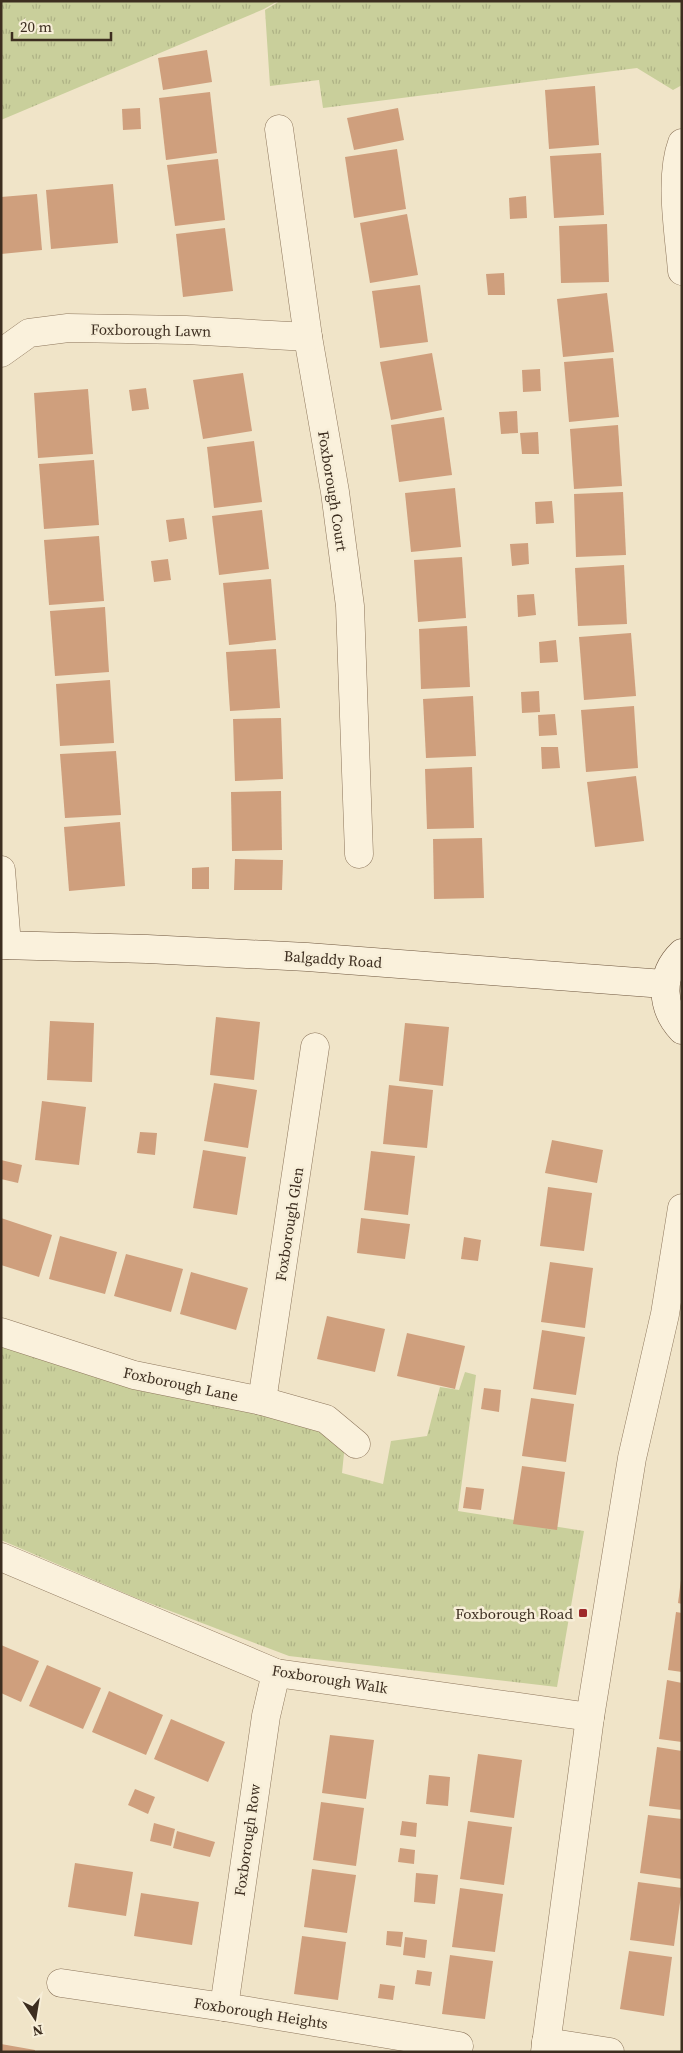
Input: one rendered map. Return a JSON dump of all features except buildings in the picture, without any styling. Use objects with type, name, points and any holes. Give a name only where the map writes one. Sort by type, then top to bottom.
[{"type":"street","name":"Foxborough Court","points":[[279,129],[308,336],[335,492],[350,606],[359,854]]},
{"type":"street","points":[[682,143],[676,165],[675,181],[682,271]]},
{"type":"street","name":"Foxborough Lawn","points":[[1,353],[29,333],[68,328],[186,330],[308,336]]},
{"type":"street","points":[[1,870],[4,945]]},
{"type":"street","name":"Balgaddy Road","points":[[4,945],[147,949],[307,957],[664,984]]},
{"type":"street","points":[[682,953],[670,968],[664,984],[671,1016],[682,1030]]},
{"type":"street","name":"Foxborough Glen","points":[[262,1401],[316,1047]]},
{"type":"street","points":[[610,2052],[546,2047],[590,1717],[632,1458],[674,1314],[682,1208]]},
{"type":"street","name":"Foxborough Lane","points":[[1,1332],[134,1375],[262,1401],[326,1419],[356,1444]]},
{"type":"street","name":"Foxborough Walk","points":[[1,1557],[276,1673],[590,1717]]},
{"type":"street","name":"Foxborough Row","points":[[224,2007],[266,1716],[276,1673]]},
{"type":"street","name":"Foxborough Heights","points":[[61,1983],[224,2007],[459,2046]]},
{"type":"green space","points":[[1,1],[278,1],[264,9],[1,120]]},
{"type":"green space","points":[[280,1],[682,1],[682,85],[673,90],[637,68],[323,108],[319,80],[270,86],[265,10]]},
{"type":"green space","points":[[1,1340],[111,1379],[334,1433],[345,1444],[342,1473],[383,1484],[391,1441],[427,1436],[440,1387],[459,1390],[465,1372],[476,1375],[458,1511],[584,1531],[557,1687],[289,1656],[136,1598],[1,1540]]},
{"type":"place","name":"Foxborough Road","points":[[583,1613]]}]
